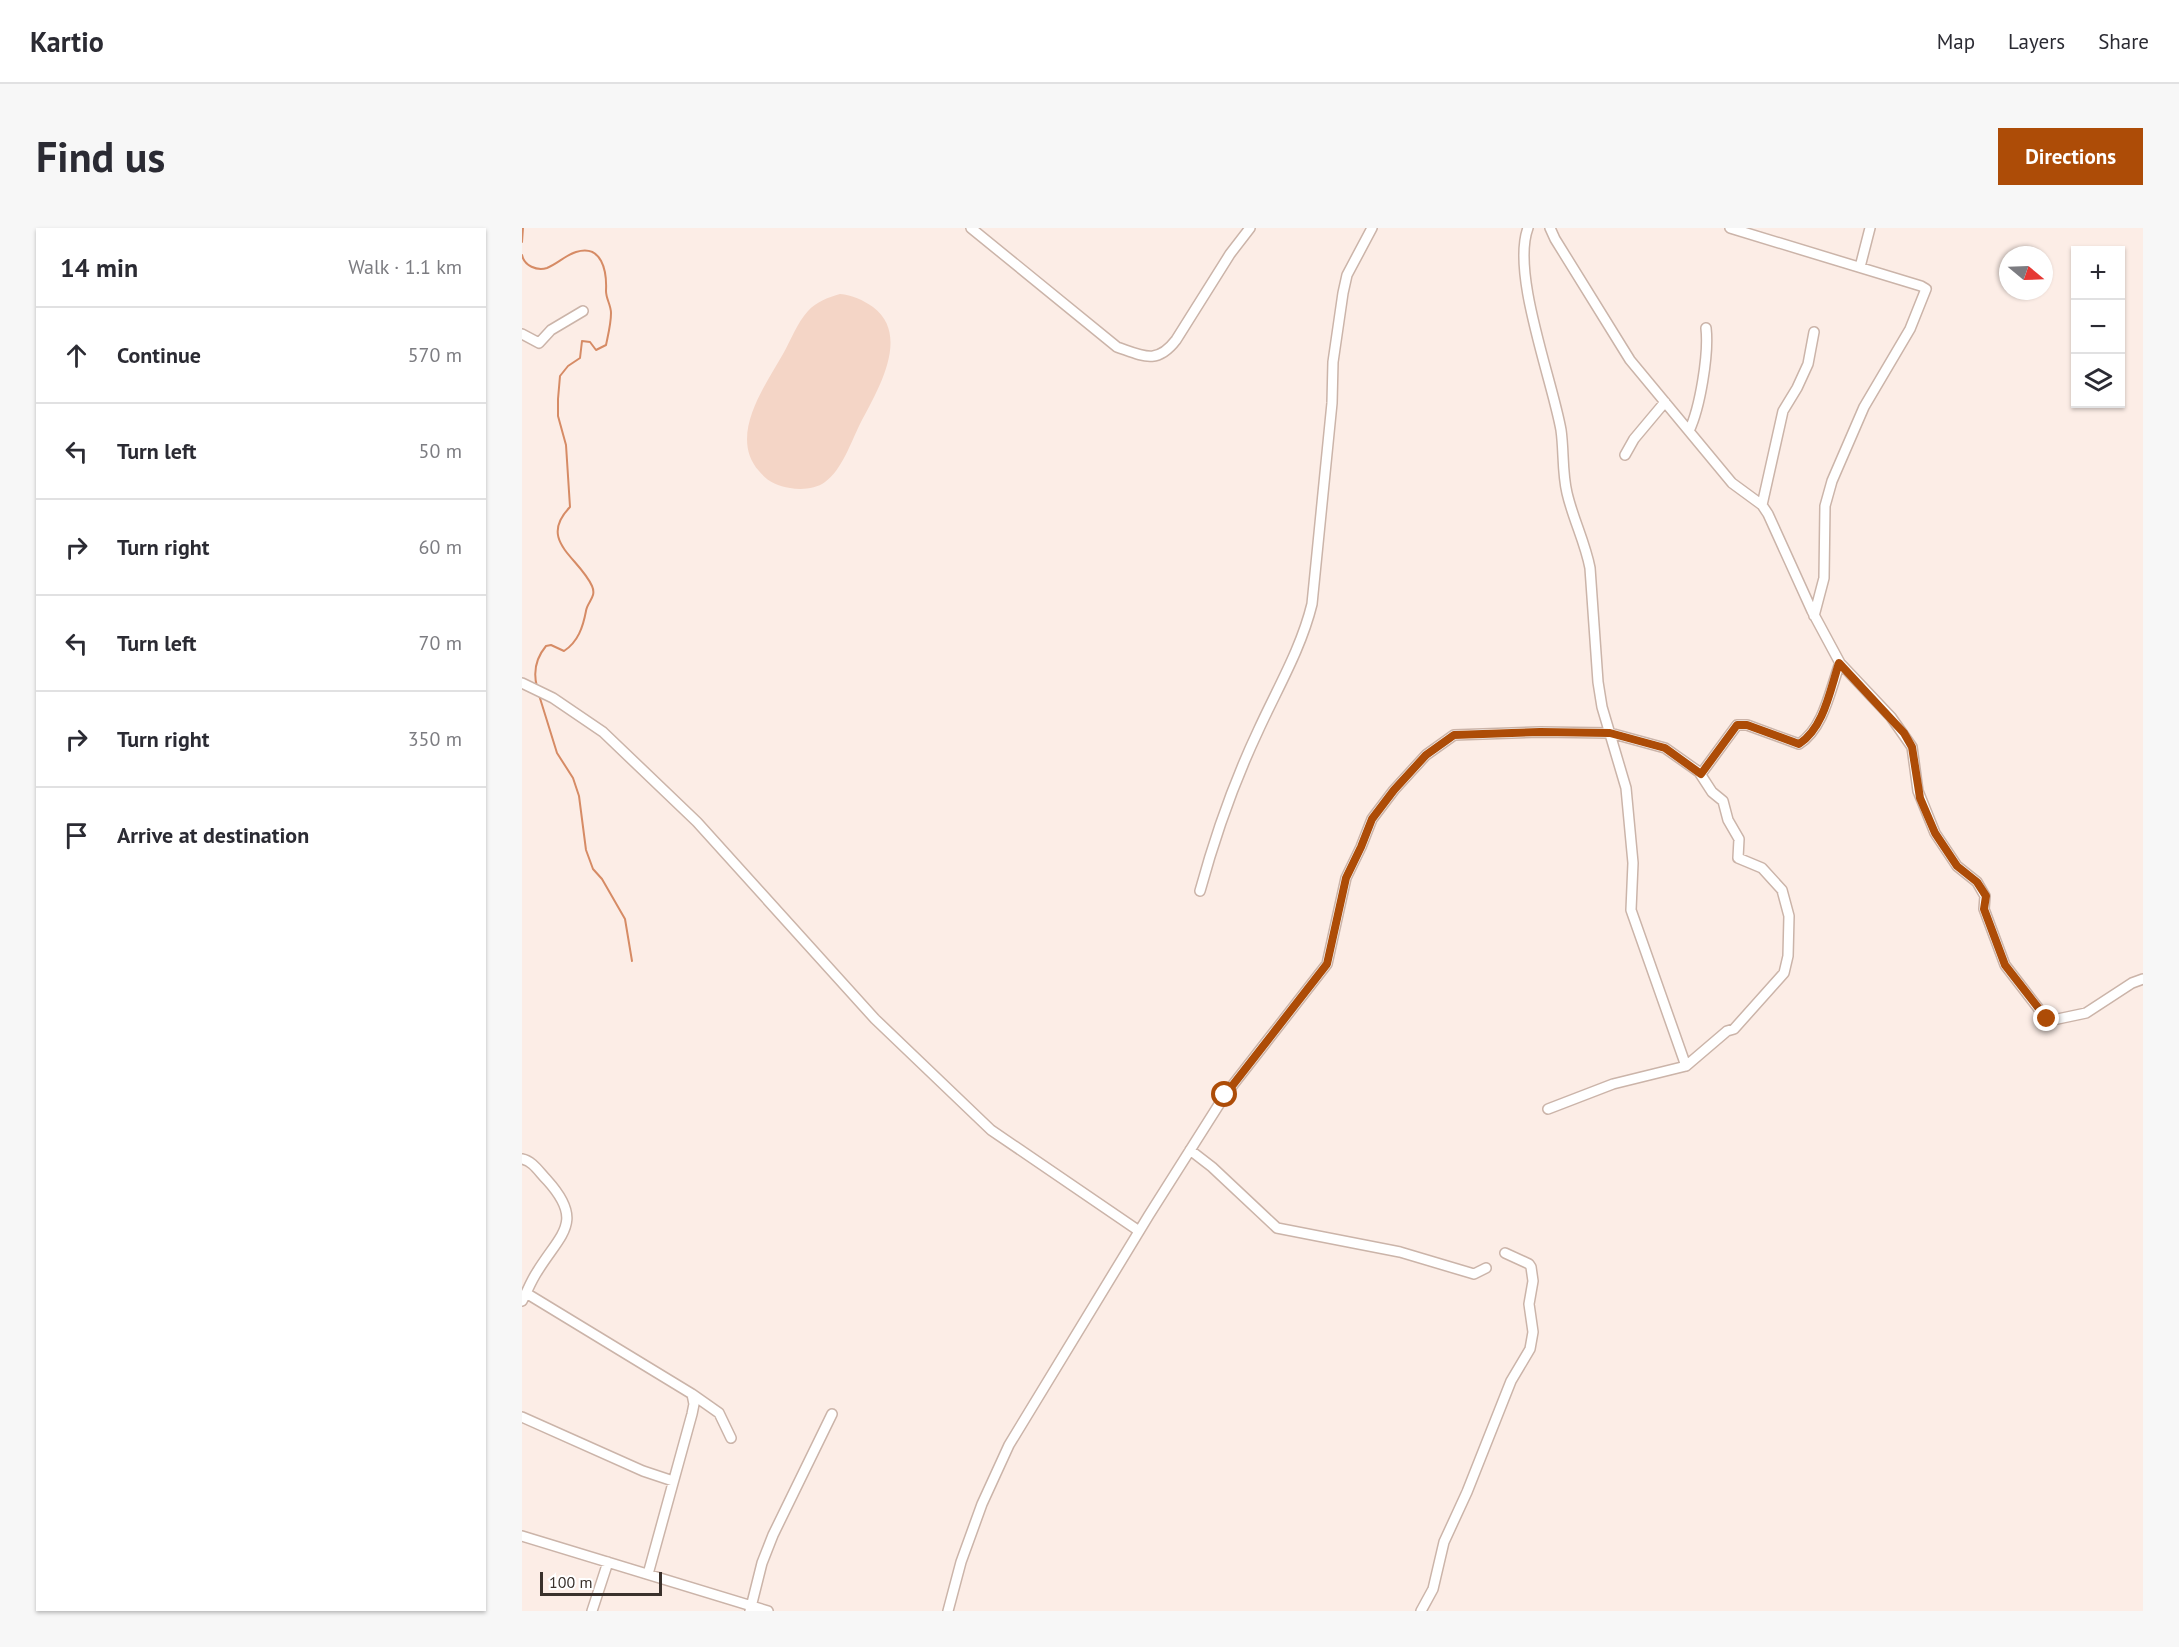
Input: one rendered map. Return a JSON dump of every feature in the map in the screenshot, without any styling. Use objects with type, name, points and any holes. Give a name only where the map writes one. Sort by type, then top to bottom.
[{"type":"street","points":[[971,228],[1117,346],[1141,356],[1152,357],[1162,355],[1172,346],[1230,254],[1250,228]]},
{"type":"street","points":[[1200,891],[1211,850],[1232,794],[1257,733],[1307,626],[1312,604],[1334,362],[1345,282],[1372,228]]},
{"type":"street","points":[[1528,228],[1523,259],[1528,288],[1560,428],[1564,477],[1568,495],[1587,550],[1602,707],[1626,788],[1633,863],[1631,910],[1686,1066]]},
{"type":"street","points":[[1550,228],[1630,360],[1732,483],[1762,505],[1768,514],[1814,616],[1839,663],[1891,717],[1912,747],[1920,798],[1935,833],[1957,866],[1977,882],[1986,896],[1984,909],[2005,965],[2045,1017],[2057,1020],[2086,1013],[2132,983],[2143,979]]},
{"type":"street","points":[[1730,228],[1926,289],[1910,329],[1864,407],[1832,481],[1825,507],[1824,578],[1814,616]]},
{"type":"street","points":[[1860,267],[1870,228]]},
{"type":"street","points":[[522,334],[539,343],[551,330],[583,311]]},
{"type":"street","points":[[1689,431],[1694,420],[1706,367],[1708,341],[1706,328]]},
{"type":"street","points":[[1762,505],[1783,411],[1808,364],[1814,332]]},
{"type":"street","points":[[1624,455],[1634,439],[1665,402]]},
{"type":"street","points":[[1701,774],[1737,725],[1747,725],[1799,744],[1808,738],[1817,726],[1839,663]]},
{"type":"street","points":[[522,683],[603,732],[697,822],[875,1019],[991,1130],[1139,1231]]},
{"type":"street","points":[[948,1611],[964,1553],[982,1504],[1010,1445],[1139,1231],[1225,1095],[1327,964],[1346,878],[1372,819],[1394,790],[1426,755],[1454,735],[1540,732],[1610,733],[1665,748],[1701,774],[1712,792],[1725,806],[1728,820],[1739,839],[1738,858],[1762,868],[1782,891],[1789,916],[1788,956],[1784,973],[1734,1029],[1727,1031],[1686,1066],[1613,1084],[1548,1109]]},
{"type":"street","points":[[1190,1150],[1212,1167],[1277,1228],[1400,1252],[1474,1274],[1486,1269]]},
{"type":"street","points":[[522,1159],[531,1163],[555,1189],[563,1199],[566,1210],[566,1231],[537,1273],[524,1297],[692,1394],[719,1413],[731,1438]]},
{"type":"street","points":[[1421,1611],[1433,1589],[1439,1556],[1449,1528],[1467,1492],[1511,1381],[1532,1342],[1529,1304],[1533,1281],[1531,1267],[1505,1253]]},
{"type":"street","points":[[648,1574],[694,1404],[692,1394]]},
{"type":"street","points":[[751,1609],[762,1563],[772,1535],[832,1414]]},
{"type":"street","points":[[522,1417],[643,1471],[674,1482]]},
{"type":"street","points":[[523,1539],[648,1574],[751,1609],[768,1611]]},
{"type":"street","points":[[592,1611],[608,1562]]},
{"type":"shaded area","points":[[840,294],[865,302],[884,319],[890,333],[887,365],[846,455],[831,477],[817,486],[808,488],[794,489],[781,486],[762,475],[750,457],[747,442],[748,427],[759,396],[797,326],[811,308],[819,302]]},
{"type":"waterway","points":[[522,242],[523,228]]},
{"type":"waterway","points":[[522,255],[528,265],[543,269],[576,252],[592,252],[604,268],[606,294],[611,313],[606,345],[596,350],[590,342],[582,341],[580,358],[568,366],[560,376],[558,416],[566,445],[570,507],[561,519],[558,530],[559,539],[592,586],[593,596],[573,643],[564,651],[551,645],[546,646],[540,655],[536,665],[537,687]]},
{"type":"waterway","points":[[539,695],[557,753],[573,778],[579,796],[586,850],[593,869],[602,879],[625,919],[632,961]]},
{"type":"route","points":[[1225,1095],[1327,964],[1346,878],[1372,819],[1394,790],[1426,755],[1443,742],[1454,735],[1540,732],[1610,733],[1665,748],[1701,774],[1737,725],[1747,725],[1799,744],[1808,738],[1817,726],[1839,663],[1904,733],[1912,747],[1920,798],[1935,833],[1957,866],[1977,882],[1986,896],[1984,909],[2005,965],[2047,1019]]}]
